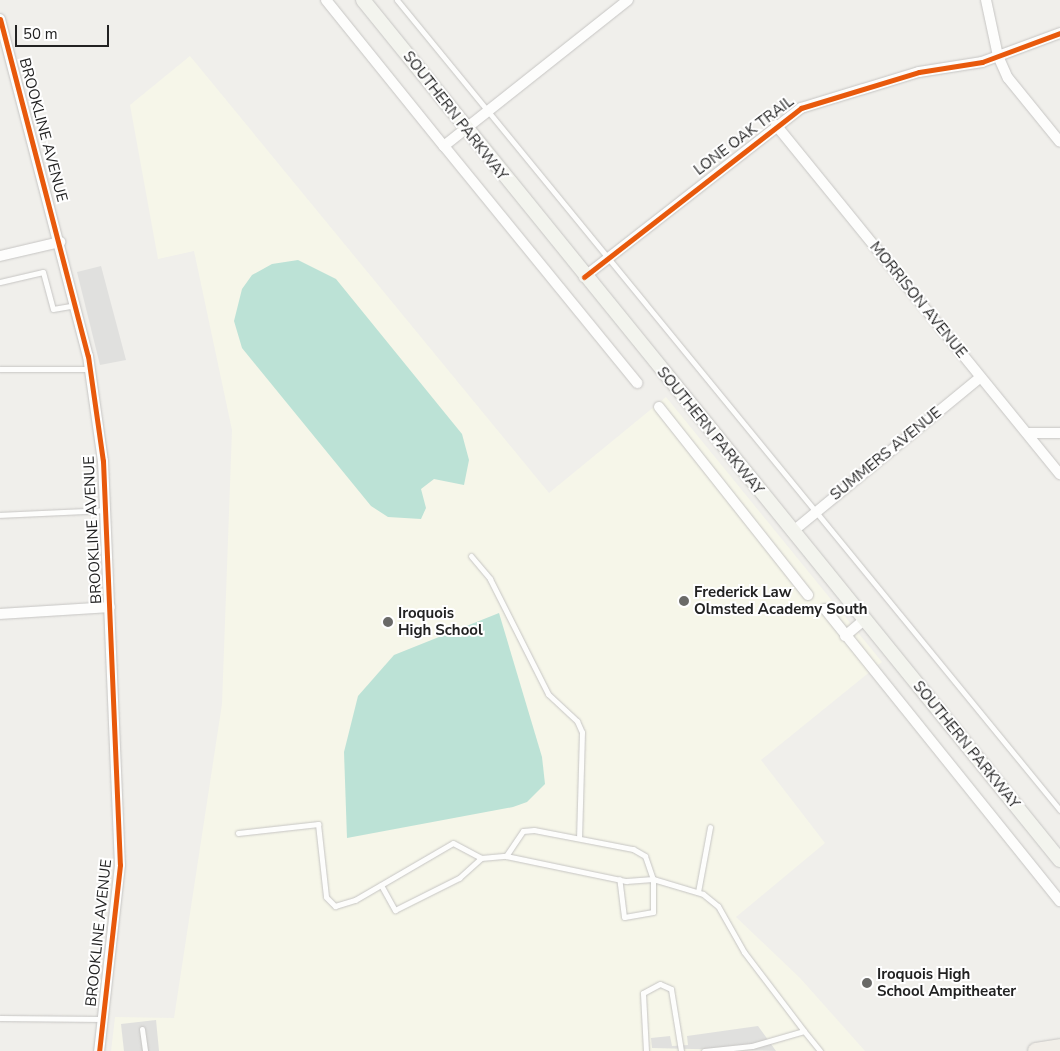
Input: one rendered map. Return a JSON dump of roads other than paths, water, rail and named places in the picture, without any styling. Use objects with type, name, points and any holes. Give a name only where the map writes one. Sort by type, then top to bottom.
[{"type":"main road","name":"SOUTHERN PARKWAY","points":[[363,0],[584,277],[1060,860]]},
{"type":"main road","points":[[1036,1051],[1060,1047]]},
{"type":"street","points":[[326,0],[637,383]]},
{"type":"street","points":[[444,146],[466,131],[628,0]]},
{"type":"street","points":[[986,0],[998,56],[1013,85],[1060,142]]},
{"type":"street","name":"BROOKLINE AVENUE","points":[[0,20],[60,242],[90,369],[105,510],[120,865],[99,1051]]},
{"type":"street","name":"LONE OAK TRAIL","points":[[584,277],[776,125],[814,102],[998,56],[1060,33]]},
{"type":"street","name":"MORRISON AVENUE","points":[[776,125],[1060,474]]},
{"type":"street","points":[[0,256],[60,242]]},
{"type":"street","name":"SUMMERS AVENUE","points":[[792,532],[981,377]]},
{"type":"street","points":[[659,407],[808,595]]},
{"type":"street","points":[[1027,433],[1060,433]]},
{"type":"street","points":[[0,614],[110,607]]},
{"type":"street","points":[[825,609],[1060,901]]},
{"type":"street","points":[[845,636],[864,620]]},
{"type":"lane","points":[[397,0],[491,110],[1060,810]]},
{"type":"lane","points":[[0,282],[43,272],[53,309],[75,305]]},
{"type":"lane","points":[[0,369],[90,369]]},
{"type":"lane","points":[[0,515],[105,510]]},
{"type":"lane","points":[[472,556],[490,579],[548,694],[577,721],[582,732],[578,838]]},
{"type":"lane","points":[[238,833],[318,824],[326,897],[335,906],[382,885],[453,843],[481,858],[506,856],[619,879],[653,879],[698,892],[718,906],[744,952],[820,1051]]},
{"type":"lane","points":[[698,892],[710,827]]},
{"type":"lane","points":[[506,856],[524,831],[633,848],[645,856],[653,879],[653,912],[624,917],[619,879]]},
{"type":"lane","points":[[382,885],[395,910],[459,878],[481,858]]},
{"type":"lane","points":[[646,1051],[643,993],[660,984],[671,989],[681,1051]]},
{"type":"lane","points":[[0,1018],[103,1019]]},
{"type":"lane","points":[[142,1029],[145,1051]]},
{"type":"lane","points":[[704,1051],[752,1046],[804,1031]]},
{"type":"place","name":"Frederick Law Olmsted Academy South","points":[[684,601]]},
{"type":"place","name":"Iroquois High School","points":[[388,622]]},
{"type":"place","name":"Iroquois High School Ampitheater","points":[[867,983]]}]
